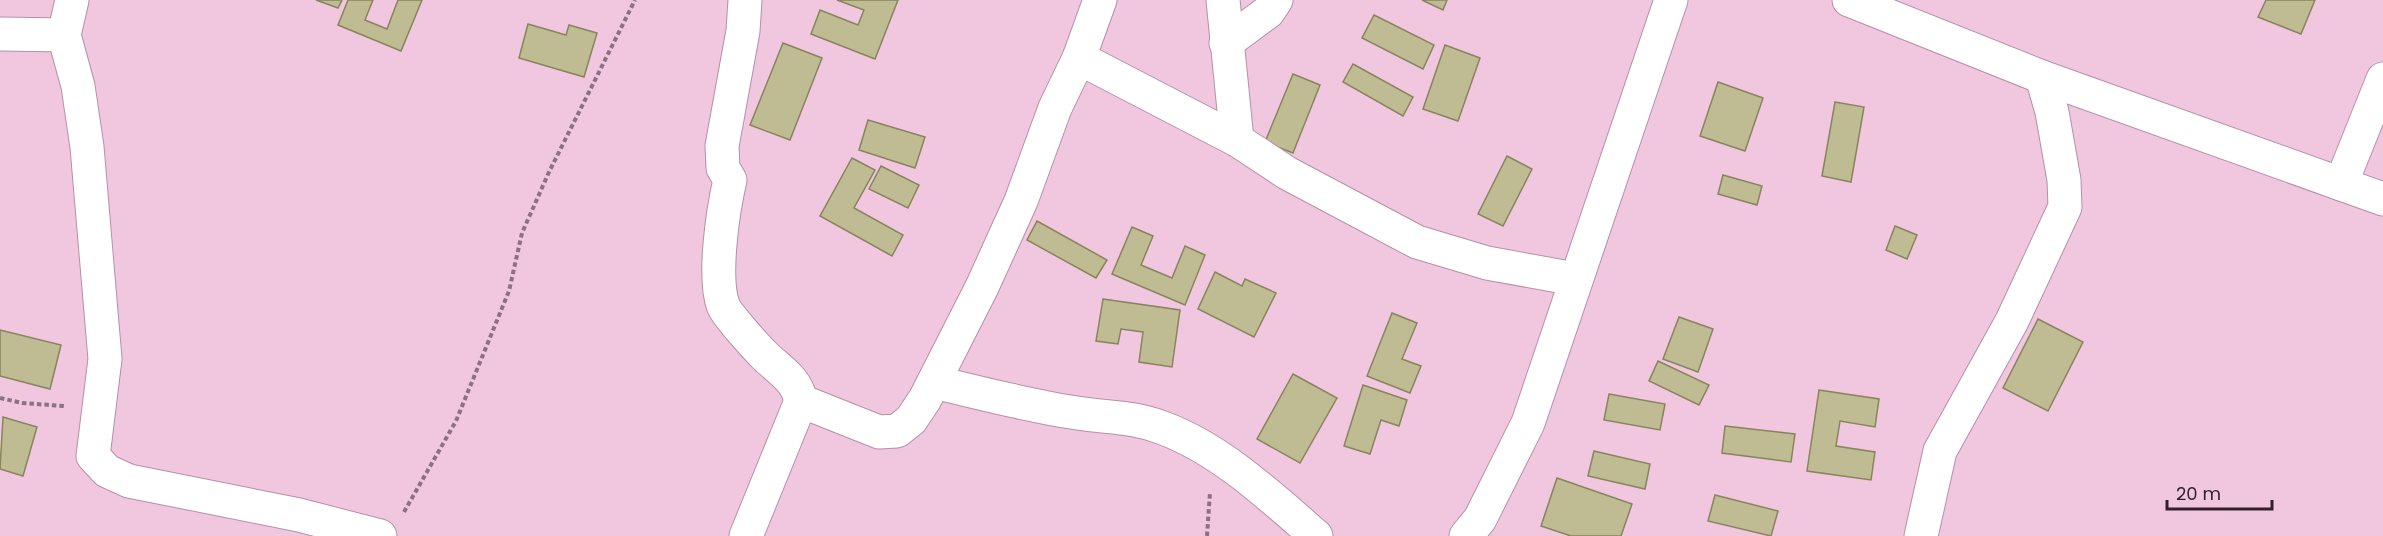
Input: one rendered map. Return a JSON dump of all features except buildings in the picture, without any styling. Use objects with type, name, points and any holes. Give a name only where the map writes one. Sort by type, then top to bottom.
[{"type":"street","points":[[72,0],[64,35],[78,86],[87,147],[105,358],[93,456],[107,471],[129,481],[299,515],[391,526]]},
{"type":"street","points":[[745,0],[743,31],[722,146],[723,168],[730,180],[724,204],[719,271],[723,306],[764,355],[791,378],[798,388],[801,401],[746,536]]},
{"type":"street","points":[[801,401],[879,432],[897,431],[911,420],[934,382],[1021,201],[1055,108],[1080,58],[1100,0]]},
{"type":"street","points":[[1223,0],[1237,140]]},
{"type":"street","points":[[1226,43],[1268,12],[1276,0]]},
{"type":"street","points":[[1466,536],[1480,519],[1528,423],[1671,0]]},
{"type":"street","points":[[1849,0],[2042,76],[2383,199]]},
{"type":"street","points":[[0,34],[64,35]]},
{"type":"street","points":[[1080,58],[1237,140],[1287,173],[1417,242],[1487,263],[1575,279]]},
{"type":"street","points":[[1922,536],[1940,451],[2012,321],[2065,207],[2064,180],[2052,112],[2042,76]]},
{"type":"street","points":[[2341,184],[2383,79]]},
{"type":"street","points":[[934,382],[1022,404],[1079,414],[1130,417],[1165,428],[1217,456],[1316,536]]},
{"type":"path","points":[[391,526],[456,421],[509,291],[522,233],[549,172],[635,0]]},
{"type":"path","points":[[0,398],[22,403],[98,408]]}]
